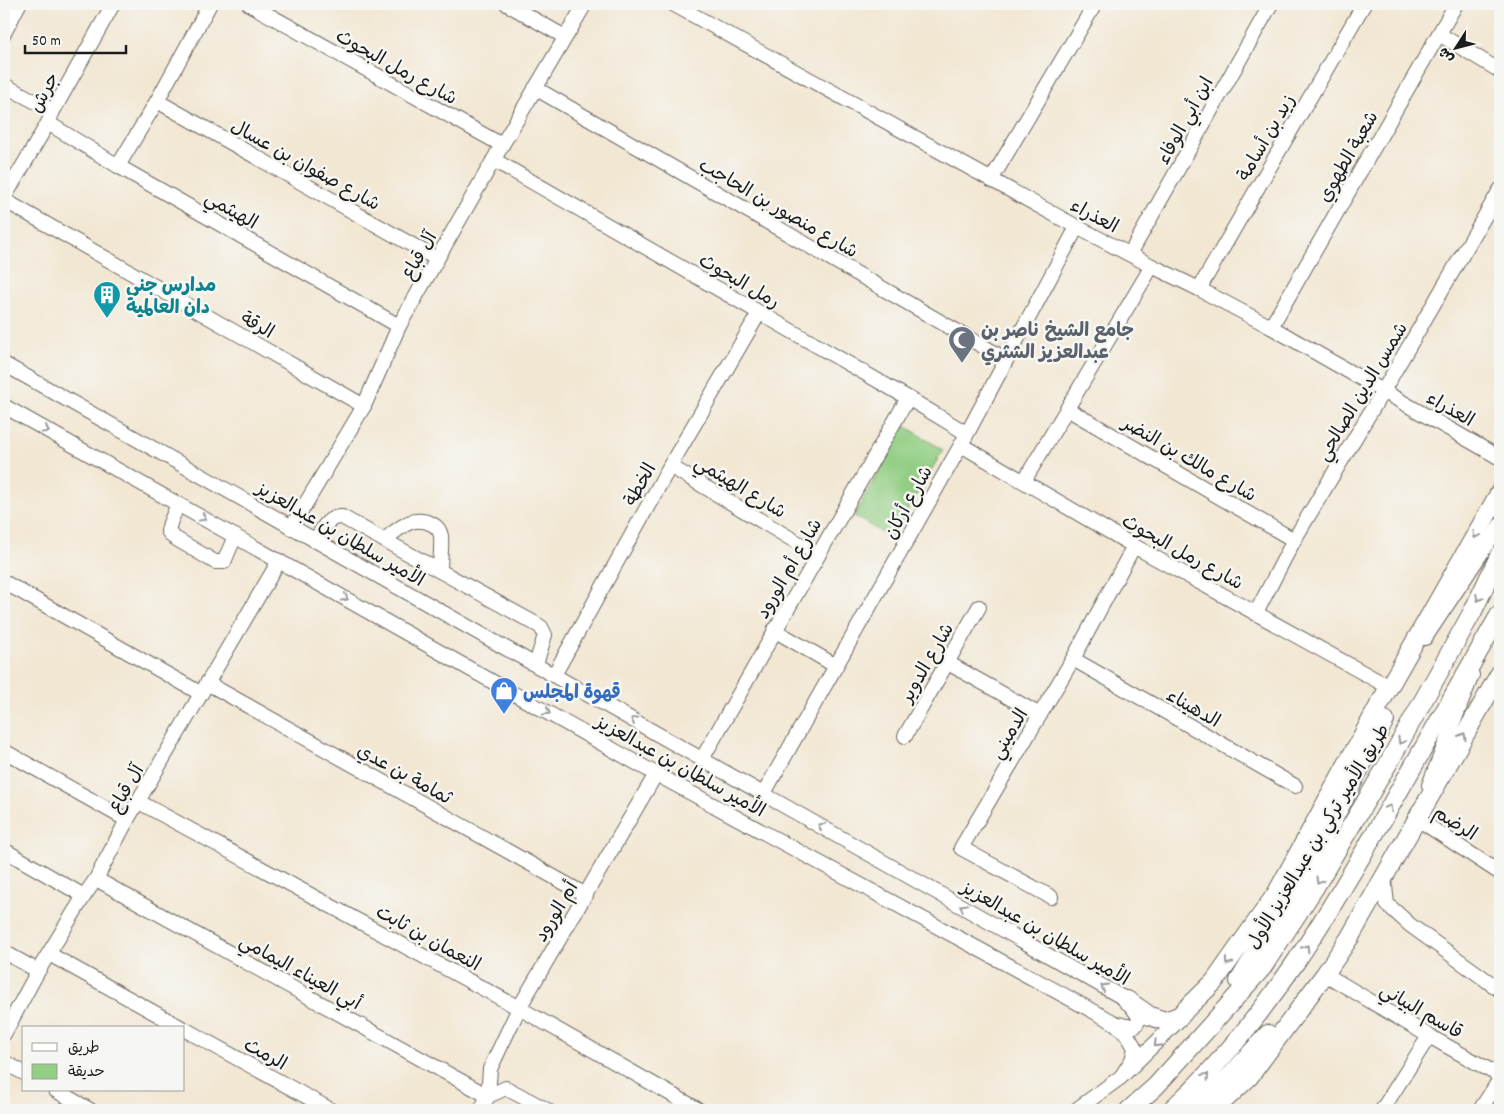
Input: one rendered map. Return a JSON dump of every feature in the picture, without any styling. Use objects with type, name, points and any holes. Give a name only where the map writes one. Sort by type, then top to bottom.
[{"type":"main road","points":[[1127,1000],[1150,1016],[1165,1021],[1179,1016],[1214,982],[1276,894],[1389,687],[1500,492]]},
{"type":"main road","name":"طريق الأمير تركي بن عبدالعزيز الأول","points":[[1129,1110],[1156,1086],[1262,968],[1315,887],[1389,762],[1468,620],[1500,554]]},
{"type":"main road","points":[[1171,1110],[1197,1087],[1230,1050],[1300,957],[1358,864],[1500,614]]},
{"type":"main road","points":[[1156,1086],[1242,977],[1306,872],[1401,688],[1418,650]]},
{"type":"main road","points":[[1214,1110],[1249,1077],[1350,937],[1500,673]]},
{"type":"main road","points":[[1193,1110],[1232,1074],[1262,1041],[1326,960],[1384,876]]},
{"type":"street","points":[[4,33],[19,4]]},
{"type":"street","name":"جرش","points":[[4,199],[113,4]]},
{"type":"street","points":[[118,166],[157,101],[210,4]]},
{"type":"street","name":"شارع رمل البحوث","points":[[249,4],[502,145]]},
{"type":"street","points":[[506,4],[565,37]]},
{"type":"street","name":"آل قباع","points":[[291,528],[364,406],[399,326],[585,4]]},
{"type":"street","name":"العذراء","points":[[673,4],[1077,227],[1270,327],[1500,458]]},
{"type":"street","points":[[991,180],[1095,4]]},
{"type":"street","name":"ابن أبي الوفاء","points":[[1130,254],[1271,4]]},
{"type":"street","name":"زيد بن أسامة","points":[[1199,289],[1364,4]]},
{"type":"street","name":"شعبة الطهوي","points":[[1270,327],[1456,4]]},
{"type":"street","points":[[1439,34],[1500,70]]},
{"type":"street","name":"الهيثمي","points":[[4,85],[118,166],[399,326]]},
{"type":"street","name":"شارع منصور بن الحاجب","points":[[535,88],[1005,359]]},
{"type":"street","name":"شارع صفوان بن عسال","points":[[157,101],[437,259]]},
{"type":"street","name":"رمل البحوث","points":[[494,160],[908,398],[963,439]]},
{"type":"street","name":"شمس الدين الصالحي","points":[[1256,613],[1294,540],[1500,190]]},
{"type":"street","name":"الرقة","points":[[4,199],[364,406]]},
{"type":"street","name":"شارع أركان","points":[[764,794],[963,439],[1077,227]]},
{"type":"street","points":[[1024,481],[1152,266]]},
{"type":"street","name":"الخطة","points":[[554,675],[670,466],[759,312]]},
{"type":"street","name":"الأمير سلطان بن عبدالعزيز","points":[[4,364],[1127,1000],[1140,1018],[1135,1026],[1115,1023],[656,774],[4,406]]},
{"type":"street","name":"شارع أم الورود","points":[[702,759],[908,398]]},
{"type":"street","name":"شارع مالك بن النضر","points":[[1067,409],[1294,540]]},
{"type":"street","name":"شارع رمل البحوث","points":[[963,439],[1024,481],[1134,546],[1389,687]]},
{"type":"street","name":"شارع الهيثمي","points":[[670,466],[818,555]]},
{"type":"street","points":[[178,504],[168,531],[172,537],[215,562],[224,562],[235,536]]},
{"type":"street","points":[[315,541],[329,520],[336,516],[342,516],[541,627],[545,635],[536,664]]},
{"type":"street","points":[[384,540],[416,520],[424,520],[434,525],[440,534],[440,571]]},
{"type":"street","points":[[1389,687],[1418,650],[1500,525]]},
{"type":"street","name":"الدميني","points":[[1051,897],[961,848],[1073,659],[1134,546]]},
{"type":"street","name":"آل قباع","points":[[4,1034],[38,971],[96,879],[127,820],[279,561]]},
{"type":"street","name":"ثمامة بن عدي","points":[[4,582],[586,895]]},
{"type":"street","name":"شارع الدوير","points":[[905,736],[979,607]]},
{"type":"street","points":[[774,630],[836,666]]},
{"type":"street","points":[[1416,818],[1486,638]]},
{"type":"street","name":"الدهيناء","points":[[1073,659],[1295,786]]},
{"type":"street","points":[[948,663],[1040,715]]},
{"type":"street","points":[[4,751],[127,820]]},
{"type":"street","name":"أم الورود","points":[[488,1096],[490,1069],[519,1008],[656,774]]},
{"type":"street","name":"النعمان بن ثابت","points":[[139,802],[519,1008],[699,1110]]},
{"type":"street","name":"الرضم","points":[[1416,818],[1500,873]]},
{"type":"street","points":[[4,850],[84,896]]},
{"type":"street","points":[[1384,876],[1387,904],[1410,924],[1500,990]]},
{"type":"street","name":"أبي العيناء اليمامي","points":[[96,879],[488,1096]]},
{"type":"street","points":[[4,952],[38,971]]},
{"type":"street","name":"الرمث","points":[[49,954],[179,1026]]},
{"type":"street","name":"قاسم البياني","points":[[1325,974],[1500,1077]]},
{"type":"street","points":[[1076,1110],[1121,1077],[1175,1026],[1214,982]]},
{"type":"street","points":[[1115,1023],[1128,1036],[1135,1048],[1132,1060],[1121,1077]]},
{"type":"street","name":"الرمث","points":[[185,1029],[330,1110]]},
{"type":"street","points":[[1382,1110],[1429,1036]]},
{"type":"street","points":[[4,1062],[22,1072]]},
{"type":"street","points":[[1480,1110],[1500,1077]]},
{"type":"street","points":[[481,1110],[488,1096],[506,1088],[547,1110]]},
{"type":"street","points":[[58,1092],[90,1110]]},
{"type":"green space","points":[[905,426],[943,450],[891,538],[854,516]]},
{"type":"place","name":"مدارس جنى دان العالمية","points":[[107,319]]},
{"type":"place","name":"جامع الشيخ ناصر بن عبدالعزيز الشثري","points":[[962,364]]},
{"type":"place","name":"قهوة المجلس","points":[[504,715]]}]
